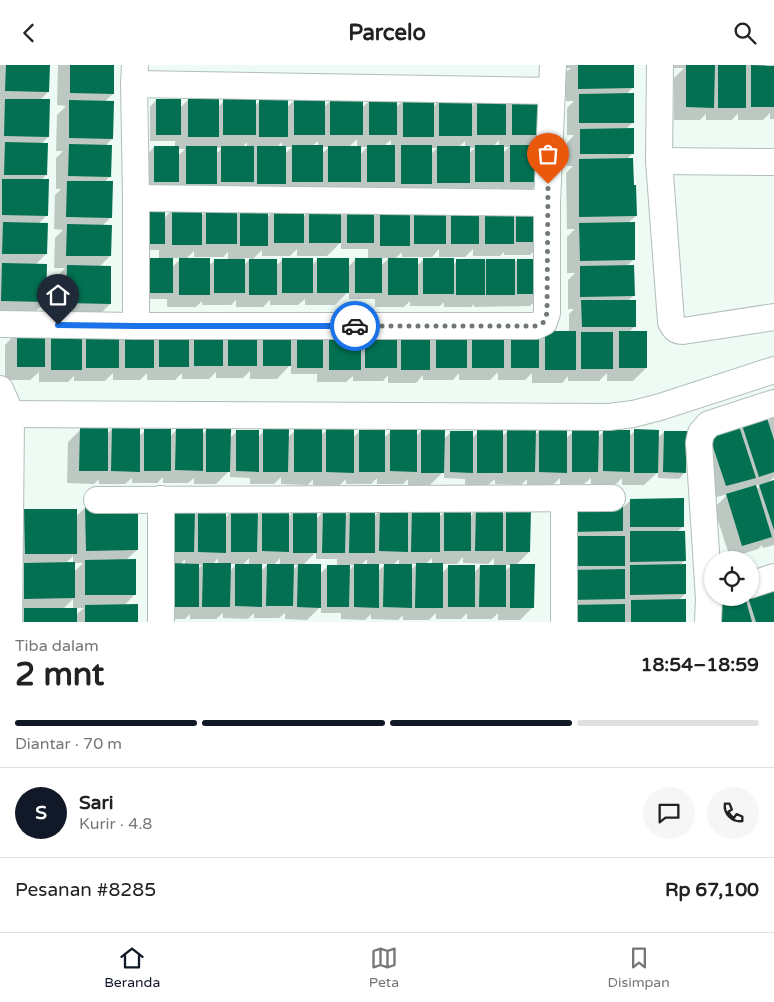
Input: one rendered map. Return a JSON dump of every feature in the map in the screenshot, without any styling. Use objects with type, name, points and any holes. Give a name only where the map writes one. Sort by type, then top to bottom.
[{"type":"street","points":[[0,324],[536,326],[544,322],[547,313],[547,203],[553,65]]},
{"type":"street","points":[[660,65],[659,161],[670,317],[674,328],[678,331],[683,331],[774,317]]},
{"type":"street","points":[[136,326],[134,75],[552,91]]},
{"type":"street","points":[[659,161],[774,162]]},
{"type":"street","points":[[136,198],[547,203]]},
{"type":"street","points":[[5,414],[609,417],[633,414],[651,409],[774,370]]},
{"type":"street","points":[[0,389],[5,414],[5,502],[9,622]]},
{"type":"street","points":[[706,551],[699,443],[701,433],[708,425],[774,403]]},
{"type":"street","points":[[564,498],[564,622]]},
{"type":"street","points":[[97,499],[612,498]]},
{"type":"street","points":[[161,499],[161,622]]},
{"type":"street","points":[[759,582],[774,577]]},
{"type":"building","points":[[6,65],[50,65],[49,92],[5,91]]},
{"type":"building","points":[[70,65],[114,65],[114,94],[70,93]]},
{"type":"building","points":[[578,65],[634,65],[634,88],[578,89]]},
{"type":"building","points":[[686,65],[715,65],[714,108],[686,107]]},
{"type":"building","points":[[718,65],[746,65],[746,108],[718,108]]},
{"type":"building","points":[[751,65],[774,66],[774,107],[751,107]]},
{"type":"building","points":[[634,93],[634,123],[579,123],[579,94]]},
{"type":"building","points":[[512,97],[542,97],[542,135],[512,135]]},
{"type":"building","points":[[5,99],[50,99],[49,137],[4,136]]},
{"type":"building","points":[[156,99],[181,99],[181,135],[156,135]]},
{"type":"building","points":[[188,99],[219,99],[219,137],[188,137]]},
{"type":"building","points":[[223,99],[256,99],[256,135],[223,135]]},
{"type":"building","points":[[259,99],[288,99],[288,137],[259,137]]},
{"type":"building","points":[[294,99],[325,99],[325,135],[294,135]]},
{"type":"building","points":[[330,99],[363,99],[363,135],[330,135]]},
{"type":"building","points":[[369,99],[397,99],[397,135],[369,135]]},
{"type":"building","points":[[403,99],[434,99],[434,137],[403,137]]},
{"type":"building","points":[[439,99],[472,99],[472,136],[439,136]]},
{"type":"building","points":[[477,99],[506,99],[506,135],[477,135]]},
{"type":"building","points":[[69,100],[114,101],[113,139],[69,138]]},
{"type":"building","points":[[634,128],[634,154],[580,154],[580,129]]},
{"type":"building","points":[[5,142],[48,143],[47,175],[4,175]]},
{"type":"building","points":[[69,144],[112,145],[111,177],[68,176]]},
{"type":"building","points":[[292,145],[323,145],[323,182],[292,182]]},
{"type":"building","points":[[367,145],[395,145],[395,182],[367,182]]},
{"type":"building","points":[[401,145],[432,145],[432,184],[401,184]]},
{"type":"building","points":[[475,145],[504,145],[504,182],[475,182]]},
{"type":"building","points":[[510,145],[540,145],[540,182],[510,182]]},
{"type":"building","points":[[154,146],[179,146],[179,182],[154,182]]},
{"type":"building","points":[[186,146],[217,146],[217,184],[186,184]]},
{"type":"building","points":[[221,146],[254,146],[254,182],[221,182]]},
{"type":"building","points":[[257,146],[286,146],[286,184],[257,184]]},
{"type":"building","points":[[328,146],[361,146],[361,182],[328,182]]},
{"type":"building","points":[[437,146],[470,146],[470,183],[437,183]]},
{"type":"building","points":[[633,158],[637,216],[579,217],[579,159]]},
{"type":"building","points":[[2,179],[49,179],[48,216],[2,215]]},
{"type":"building","points":[[67,181],[113,181],[112,218],[66,217]]},
{"type":"building","points":[[485,207],[514,207],[514,244],[485,244]]},
{"type":"building","points":[[516,207],[544,207],[544,242],[516,242]]},
{"type":"building","points":[[274,208],[304,208],[304,243],[274,243]]},
{"type":"building","points":[[347,208],[374,208],[374,243],[347,243]]},
{"type":"building","points":[[380,208],[410,208],[410,246],[380,246]]},
{"type":"building","points":[[451,208],[479,208],[479,244],[451,244]]},
{"type":"building","points":[[140,209],[165,209],[165,244],[140,244]]},
{"type":"building","points":[[172,209],[202,209],[202,245],[172,245]]},
{"type":"building","points":[[206,209],[237,209],[237,244],[206,244]]},
{"type":"building","points":[[240,209],[268,209],[268,246],[240,246]]},
{"type":"building","points":[[309,209],[341,209],[341,243],[309,243]]},
{"type":"building","points":[[414,209],[446,209],[446,244],[414,244]]},
{"type":"building","points":[[3,222],[48,223],[47,254],[2,254]]},
{"type":"building","points":[[635,222],[635,260],[580,261],[579,223]]},
{"type":"building","points":[[67,224],[112,225],[111,256],[66,256]]},
{"type":"building","points":[[148,258],[173,258],[173,293],[148,293]]},
{"type":"building","points":[[179,258],[210,258],[210,295],[179,295]]},
{"type":"building","points":[[282,258],[313,258],[313,293],[282,293]]},
{"type":"building","points":[[317,258],[349,258],[349,293],[317,293]]},
{"type":"building","points":[[355,258],[382,258],[382,293],[355,293]]},
{"type":"building","points":[[388,258],[418,258],[418,295],[388,295]]},
{"type":"building","points":[[423,258],[454,258],[454,294],[423,294]]},
{"type":"building","points":[[214,259],[245,259],[245,293],[214,293]]},
{"type":"building","points":[[249,259],[277,259],[277,295],[249,295]]},
{"type":"building","points":[[456,259],[485,259],[485,295],[456,295]]},
{"type":"building","points":[[486,259],[515,259],[515,295],[486,295]]},
{"type":"building","points":[[517,259],[544,259],[544,294],[517,294]]},
{"type":"building","points":[[2,263],[47,264],[46,302],[1,301]]},
{"type":"building","points":[[67,265],[111,266],[111,304],[66,303]]},
{"type":"building","points":[[634,265],[635,296],[580,297],[580,266]]},
{"type":"building","points":[[581,300],[636,300],[636,327],[582,327]]},
{"type":"building","points":[[159,330],[189,330],[189,367],[159,367]]},
{"type":"building","points":[[263,330],[291,330],[291,366],[263,366]]},
{"type":"building","points":[[17,331],[45,331],[45,367],[17,367]]},
{"type":"building","points":[[51,331],[82,331],[82,370],[51,370]]},
{"type":"building","points":[[86,331],[119,331],[119,368],[86,368]]},
{"type":"building","points":[[125,331],[154,331],[154,368],[125,368]]},
{"type":"building","points":[[194,331],[223,331],[223,366],[194,366]]},
{"type":"building","points":[[228,331],[257,331],[257,366],[228,366]]},
{"type":"building","points":[[436,331],[467,331],[467,368],[436,368]]},
{"type":"building","points":[[511,331],[539,331],[539,368],[511,368]]},
{"type":"building","points":[[545,331],[576,331],[576,370],[545,370]]},
{"type":"building","points":[[619,331],[647,331],[647,368],[619,368]]},
{"type":"building","points":[[297,332],[323,332],[323,368],[297,368]]},
{"type":"building","points":[[329,332],[361,332],[361,370],[329,370]]},
{"type":"building","points":[[365,332],[397,332],[397,368],[365,368]]},
{"type":"building","points":[[401,332],[430,332],[430,370],[401,370]]},
{"type":"building","points":[[472,332],[504,332],[504,368],[472,368]]},
{"type":"building","points":[[581,332],[613,332],[613,369],[581,369]]},
{"type":"building","points":[[767,418],[774,440],[774,472],[759,477],[742,425]]},
{"type":"building","points":[[739,426],[756,478],[726,486],[709,435]]},
{"type":"building","points":[[112,427],[140,428],[140,472],[111,471]]},
{"type":"building","points":[[80,428],[108,428],[108,471],[79,471]]},
{"type":"building","points":[[206,428],[231,429],[230,472],[206,472]]},
{"type":"building","points":[[326,428],[354,429],[354,473],[326,472]]},
{"type":"building","points":[[539,428],[567,429],[567,473],[539,472]]},
{"type":"building","points":[[144,429],[171,429],[171,471],[144,471]]},
{"type":"building","points":[[176,429],[203,429],[203,471],[175,470]]},
{"type":"building","points":[[263,429],[289,429],[288,472],[263,472]]},
{"type":"building","points":[[294,429],[322,429],[322,472],[294,472]]},
{"type":"building","points":[[421,429],[445,430],[444,473],[421,473]]},
{"type":"building","points":[[507,429],[536,429],[535,472],[507,472]]},
{"type":"building","points":[[634,429],[659,430],[658,473],[634,473]]},
{"type":"building","points":[[236,430],[259,430],[259,472],[236,471]]},
{"type":"building","points":[[359,430],[385,430],[385,472],[359,472]]},
{"type":"building","points":[[390,430],[417,430],[417,472],[390,471]]},
{"type":"building","points":[[477,430],[503,430],[503,473],[477,473]]},
{"type":"building","points":[[572,430],[599,430],[598,472],[572,472]]},
{"type":"building","points":[[603,430],[630,430],[630,472],[603,471]]},
{"type":"building","points":[[450,431],[473,431],[473,473],[450,472]]},
{"type":"building","points":[[664,431],[687,431],[686,473],[663,472]]},
{"type":"building","points":[[774,480],[774,530],[759,485]]},
{"type":"building","points":[[756,485],[772,537],[742,546],[726,494]]},
{"type":"building","points":[[684,498],[684,527],[630,527],[630,499]]},
{"type":"building","points":[[569,503],[623,503],[623,531],[569,532]]},
{"type":"building","points":[[138,505],[138,550],[86,551],[85,506]]},
{"type":"building","points":[[412,508],[440,508],[440,552],[411,552]]},
{"type":"building","points":[[24,509],[77,509],[77,554],[25,554]]},
{"type":"building","points":[[166,509],[195,510],[194,552],[166,552]]},
{"type":"building","points":[[198,509],[226,509],[226,553],[198,552]]},
{"type":"building","points":[[380,509],[408,509],[408,552],[379,551]]},
{"type":"building","points":[[476,509],[503,510],[503,551],[475,551]]},
{"type":"building","points":[[506,509],[531,509],[530,552],[506,552]]},
{"type":"building","points":[[231,510],[258,510],[257,552],[231,552]]},
{"type":"building","points":[[262,510],[289,510],[289,552],[262,551]]},
{"type":"building","points":[[293,510],[317,510],[317,553],[293,553]]},
{"type":"building","points":[[350,510],[375,510],[375,553],[349,553]]},
{"type":"building","points":[[444,510],[471,510],[471,551],[444,551]]},
{"type":"building","points":[[323,511],[346,511],[345,553],[322,553]]},
{"type":"building","points":[[630,531],[685,531],[686,561],[630,562]]},
{"type":"building","points":[[569,536],[625,536],[625,566],[570,566]]},
{"type":"building","points":[[136,559],[136,595],[85,595],[85,560]]},
{"type":"building","points":[[75,562],[75,598],[24,599],[24,563]]},
{"type":"building","points":[[171,563],[199,564],[199,607],[170,607]]},
{"type":"building","points":[[203,563],[231,563],[230,607],[202,607]]},
{"type":"building","points":[[416,563],[443,563],[443,608],[415,608]]},
{"type":"building","points":[[235,564],[262,564],[262,607],[235,606]]},
{"type":"building","points":[[267,564],[294,564],[293,606],[266,606]]},
{"type":"building","points":[[298,564],[321,564],[321,608],[297,607]]},
{"type":"building","points":[[354,564],[379,564],[379,608],[354,607]]},
{"type":"building","points":[[384,564],[412,564],[412,608],[383,607]]},
{"type":"building","points":[[510,564],[535,564],[534,608],[510,608]]},
{"type":"building","points":[[686,564],[686,594],[630,595],[630,565]]},
{"type":"building","points":[[327,565],[350,565],[349,607],[327,607]]},
{"type":"building","points":[[448,565],[475,565],[475,607],[448,607]]},
{"type":"building","points":[[480,565],[506,565],[506,607],[479,607]]},
{"type":"building","points":[[625,569],[625,599],[569,600],[569,570]]},
{"type":"building","points":[[772,588],[774,593],[774,622],[756,622],[751,606],[759,606],[759,593]]},
{"type":"building","points":[[686,599],[686,622],[631,622],[631,600]]},
{"type":"building","points":[[138,604],[138,622],[85,622],[85,605]]},
{"type":"building","points":[[625,604],[625,622],[570,622],[570,605]]},
{"type":"building","points":[[715,606],[748,606],[752,622],[720,622]]},
{"type":"building","points":[[24,608],[77,608],[77,622],[24,622]]},
{"type":"way so far","points":[[355,326],[536,326],[544,322],[547,313],[548,184]]},
{"type":"route","points":[[58,325],[355,326]]}]
